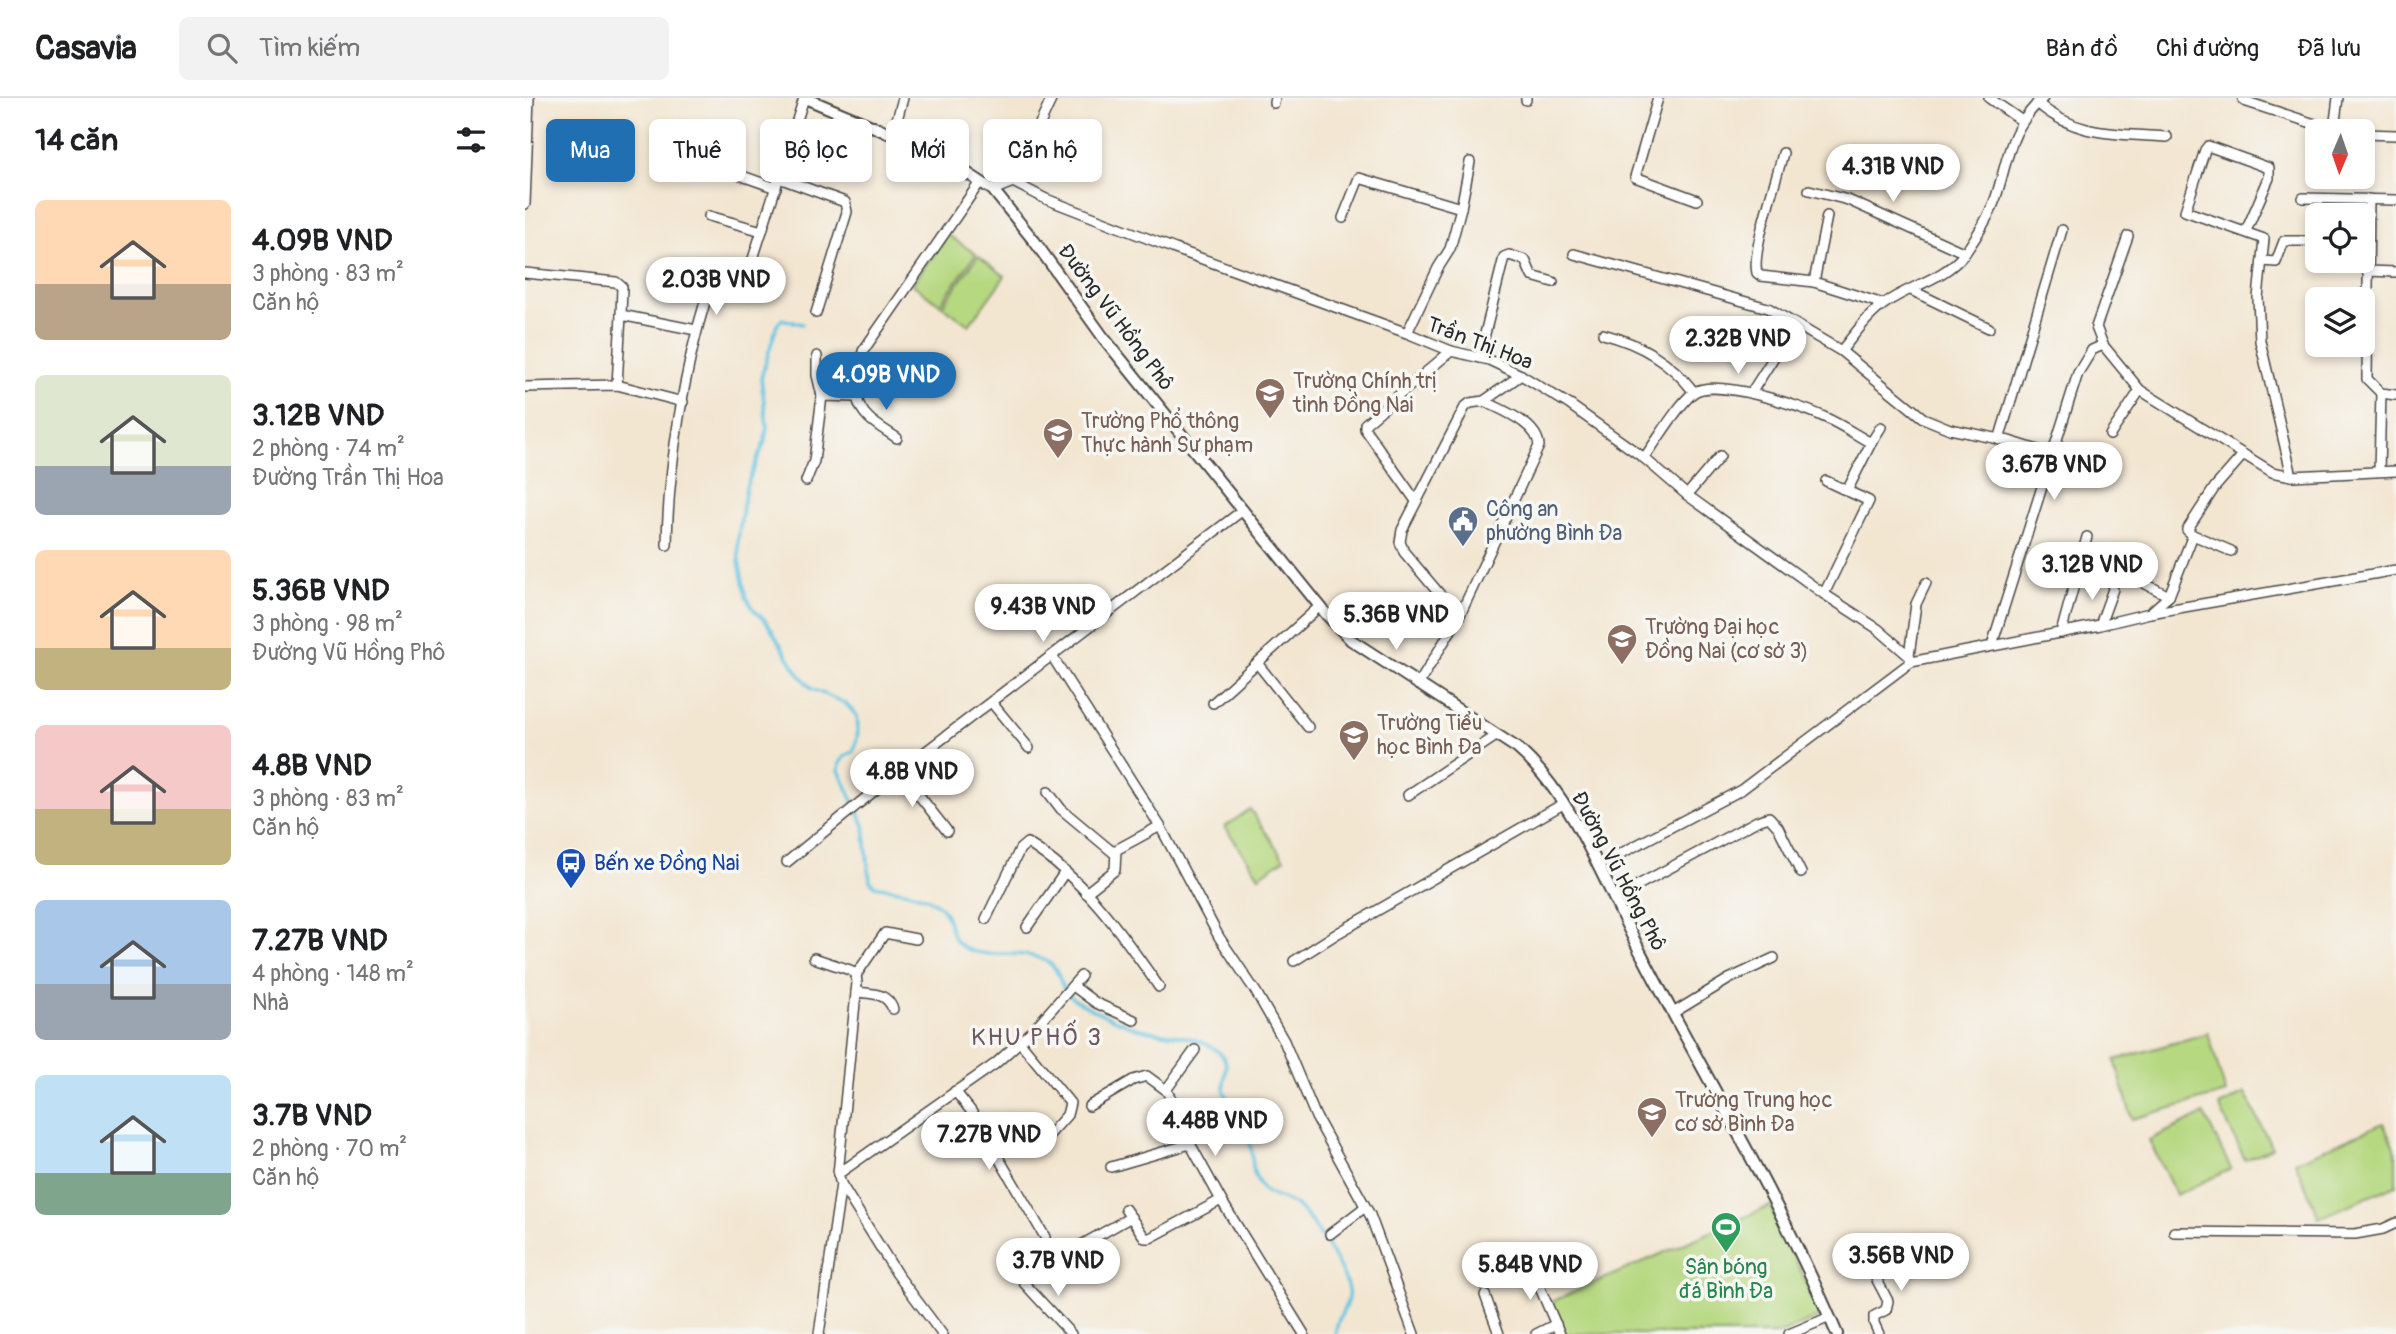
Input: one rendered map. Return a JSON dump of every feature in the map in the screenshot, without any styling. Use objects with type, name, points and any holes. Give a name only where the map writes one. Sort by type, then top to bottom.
[{"type":"street","points":[[525,204],[529,98]]},
{"type":"street","points":[[798,119],[805,98]]},
{"type":"street","name":"Đường Vũ Hồng Phô","points":[[805,98],[886,131]]},
{"type":"street","points":[[897,119],[903,98]]},
{"type":"street","points":[[1042,119],[1052,98]]},
{"type":"street","points":[[1657,98],[1635,177],[1697,200]]},
{"type":"street","points":[[1989,98],[2022,121]]},
{"type":"street","points":[[2243,98],[2244,101],[2305,120]]},
{"type":"street","points":[[2335,119],[2338,98]]},
{"type":"street","points":[[1841,351],[1883,304],[1955,265],[1965,253],[1993,205],[2011,140],[2022,121],[2040,100],[2066,124],[2087,131],[2168,137]]},
{"type":"street","points":[[2375,134],[2396,135]]},
{"type":"street","points":[[2246,231],[2269,178],[2269,168],[2208,146],[2185,211],[2264,239],[2258,298],[2260,341],[2292,476]]},
{"type":"street","points":[[1783,153],[1762,228],[1756,272],[1761,276],[1814,282],[1883,304]]},
{"type":"street","points":[[1407,333],[1450,249],[1470,162]]},
{"type":"street","name":"Đường Vũ Hồng Phô","points":[[969,175],[993,190],[1035,242],[1103,337],[1319,606],[1351,640],[1517,748],[1534,763],[1563,804],[1598,865],[1672,1013],[1744,1142],[1837,1334]]},
{"type":"street","points":[[746,177],[776,188]]},
{"type":"street","points":[[1343,218],[1360,178],[1461,208]]},
{"type":"street","points":[[703,280],[736,288],[743,285],[778,182]]},
{"type":"street","points":[[790,182],[845,202],[847,212],[816,313]]},
{"type":"street","points":[[897,438],[863,414],[859,408],[857,397],[863,351],[979,182]]},
{"type":"street","points":[[993,190],[1013,182]]},
{"type":"street","name":"Trần Thị Hoa","points":[[1013,182],[1047,199],[1175,249],[1521,375],[1570,405],[1644,458],[1687,495],[1824,594],[1878,629],[1910,659]]},
{"type":"street","points":[[1808,190],[1848,200],[1965,253]]},
{"type":"street","points":[[2303,198],[2396,200]]},
{"type":"street","points":[[2369,199],[2369,203]]},
{"type":"street","points":[[709,216],[762,231]]},
{"type":"street","points":[[1814,282],[1827,216]]},
{"type":"street","points":[[1999,440],[2062,230]]},
{"type":"street","points":[[2128,236],[2096,327],[2103,345],[2140,390],[2271,472],[2292,476],[2396,471]]},
{"type":"street","points":[[2262,261],[2276,262],[2284,241],[2305,241]]},
{"type":"street","points":[[1574,254],[1768,308],[1841,351],[1923,418],[1950,429],[2054,455]]},
{"type":"street","points":[[1479,358],[1504,257],[1509,255],[1525,260],[1532,276],[1553,282]]},
{"type":"street","points":[[2375,271],[2396,272]]},
{"type":"street","points":[[525,273],[616,282],[622,287],[617,385]]},
{"type":"street","points":[[2367,273],[2367,379],[2381,393],[2396,395]]},
{"type":"street","points":[[1911,290],[1989,328]]},
{"type":"street","points":[[667,545],[672,473],[683,402],[696,330],[706,295]]},
{"type":"street","points":[[621,315],[696,330]]},
{"type":"street","points":[[1751,393],[1795,324]]},
{"type":"street","points":[[1603,334],[1647,350],[1664,360],[1694,392]]},
{"type":"street","points":[[1992,645],[2078,373],[2092,350],[2103,345]]},
{"type":"street","points":[[1416,501],[1365,429],[1365,424],[1366,420],[1451,351]]},
{"type":"street","points":[[806,481],[814,461],[822,396],[817,375],[817,356]]},
{"type":"street","points":[[1459,617],[1404,552],[1400,542],[1402,530],[1465,407],[1470,403],[1484,401],[1521,375]]},
{"type":"street","points":[[525,387],[617,385],[683,402]]},
{"type":"street","points":[[1644,458],[1694,392],[1711,388],[1751,393],[1822,416],[1871,443]]},
{"type":"street","points":[[2110,435],[2140,390]]},
{"type":"street","points":[[2379,471],[2381,393]]},
{"type":"street","points":[[822,396],[857,397]]},
{"type":"street","points":[[1418,685],[1459,617],[1539,446],[1534,432],[1521,421],[1484,401]]},
{"type":"street","points":[[1847,491],[1881,427]]},
{"type":"street","points":[[2231,551],[2187,530],[2215,487],[2243,455]]},
{"type":"street","points":[[1687,495],[1720,456]]},
{"type":"street","points":[[1824,594],[1869,501],[1826,481]]},
{"type":"street","points":[[786,862],[861,801],[1243,510]]},
{"type":"street","points":[[2150,613],[2169,596],[2193,535]]},
{"type":"street","points":[[2061,633],[2087,537]]},
{"type":"street","points":[[2103,562],[2169,596]]},
{"type":"street","points":[[1598,865],[1741,790],[1910,659],[2396,570]]},
{"type":"street","points":[[1910,659],[1916,604],[1926,583]]},
{"type":"street","points":[[2100,625],[2113,590]]},
{"type":"street","points":[[1213,703],[1319,606]]},
{"type":"street","points":[[1052,656],[1160,826],[1219,936],[1257,992],[1284,1041],[1316,1118],[1380,1239],[1414,1334]]},
{"type":"street","points":[[1257,663],[1308,727]]},
{"type":"street","points":[[992,703],[1029,748]]},
{"type":"street","points":[[1408,795],[1496,736]]},
{"type":"street","points":[[900,771],[947,831]]},
{"type":"street","points":[[1048,792],[1067,814],[1115,854]]},
{"type":"street","points":[[1294,961],[1563,804]]},
{"type":"street","points":[[1614,898],[1769,817],[1778,827],[1801,873]]},
{"type":"street","points":[[1086,893],[1115,870],[1115,854],[1119,847],[1160,826]]},
{"type":"street","points":[[986,919],[1024,844],[1044,853],[1086,893],[1131,947],[1159,987]]},
{"type":"street","points":[[1027,927],[1065,872]]},
{"type":"street","points":[[819,1334],[839,1179],[856,975],[885,933],[916,939]]},
{"type":"street","points":[[814,958],[850,970],[856,975]]},
{"type":"street","points":[[1672,1013],[1729,979],[1774,958]]},
{"type":"street","points":[[839,1179],[955,1091],[995,1065],[1063,998],[1081,976]]},
{"type":"street","points":[[1073,986],[1096,1003],[1134,1020]]},
{"type":"street","points":[[856,992],[884,996],[893,1009]]},
{"type":"street","points":[[1020,1042],[1070,1103],[1067,1115],[1050,1134]]},
{"type":"street","points":[[1166,1090],[1195,1050]]},
{"type":"street","points":[[1089,1106],[1133,1080],[1147,1076],[1166,1090],[1173,1102],[1176,1118],[1221,1200],[1304,1334]]},
{"type":"street","points":[[955,1091],[971,1111],[1045,1237]]},
{"type":"street","points":[[1111,1167],[1190,1144]]},
{"type":"street","points":[[839,1179],[897,1274],[942,1334]]},
{"type":"street","points":[[1062,1256],[1128,1213],[1145,1238],[1150,1238],[1221,1200]]},
{"type":"street","points":[[1331,1234],[1365,1207]]},
{"type":"street","points":[[2174,1232],[2355,1234],[2383,1229],[2396,1223]]},
{"type":"street","points":[[1527,1258],[1560,1334]]},
{"type":"street","points":[[1868,1263],[1888,1301],[1887,1310],[1874,1316],[1879,1334]]},
{"type":"street","points":[[1024,1283],[1071,1334]]},
{"type":"street","points":[[1485,1295],[1499,1334]]},
{"type":"street","points":[[1789,1334],[1830,1317]]},
{"type":"street","points":[[1536,1334],[1556,1324]]},
{"type":"green space","points":[[948,235],[976,254],[940,304],[912,284]]},
{"type":"green space","points":[[978,256],[1005,276],[969,325],[942,306]]},
{"type":"green space","points":[[1250,809],[1284,859],[1259,876],[1225,827]]},
{"type":"green space","points":[[2208,1033],[2226,1093],[2132,1119],[2115,1060]]},
{"type":"green space","points":[[2245,1093],[2272,1148],[2245,1160],[2219,1106]]},
{"type":"green space","points":[[2204,1114],[2231,1169],[2176,1195],[2149,1140]]},
{"type":"green space","points":[[2383,1123],[2396,1152],[2396,1185],[2319,1218],[2295,1162]]},
{"type":"green space","name":"Sân bóng đá Bình Đa","points":[[1770,1206],[1822,1316],[1778,1334],[1564,1334],[1551,1302]]},
{"type":"waterway","points":[[802,324],[782,319],[777,325],[761,378],[767,426],[765,441],[746,487],[738,539],[739,561],[746,597],[766,621],[798,673],[812,689],[845,703],[857,716],[858,735],[855,748],[843,758],[839,770],[864,825],[870,881],[875,886],[911,893],[937,904],[943,910],[956,941],[967,949],[987,954],[1019,954],[1040,958],[1055,969],[1068,994],[1086,1006],[1135,1027],[1202,1042],[1220,1053],[1226,1065],[1225,1092],[1244,1124],[1253,1170],[1259,1183],[1267,1193],[1295,1205],[1310,1220],[1346,1281],[1348,1296],[1336,1334]]},
{"type":"place","name":"Trường Chính trị tỉnh Đồng Nai","points":[[1270,420]]},
{"type":"place","name":"Trường Phổ thông Thực hành Sư phạm","points":[[1058,460]]},
{"type":"place","name":"Công an phường Bình Đa","points":[[1463,548]]},
{"type":"place","name":"Trường Đại học Đồng Nai (cơ sở 3)","points":[[1622,666]]},
{"type":"place","name":"Trường Tiểu học Bình Đa","points":[[1354,762]]},
{"type":"place","name":"Bến xe Đồng Nai","points":[[571,890]]},
{"type":"place","name":"Trường Trung học cơ sở Bình Đa","points":[[1652,1139]]},
{"type":"place","name":"Sân bóng đá Bình Đa","points":[[1726,1254]]},
{"type":"district","name":"KHU PHỐ 3","points":[[1037,1037]]}]
